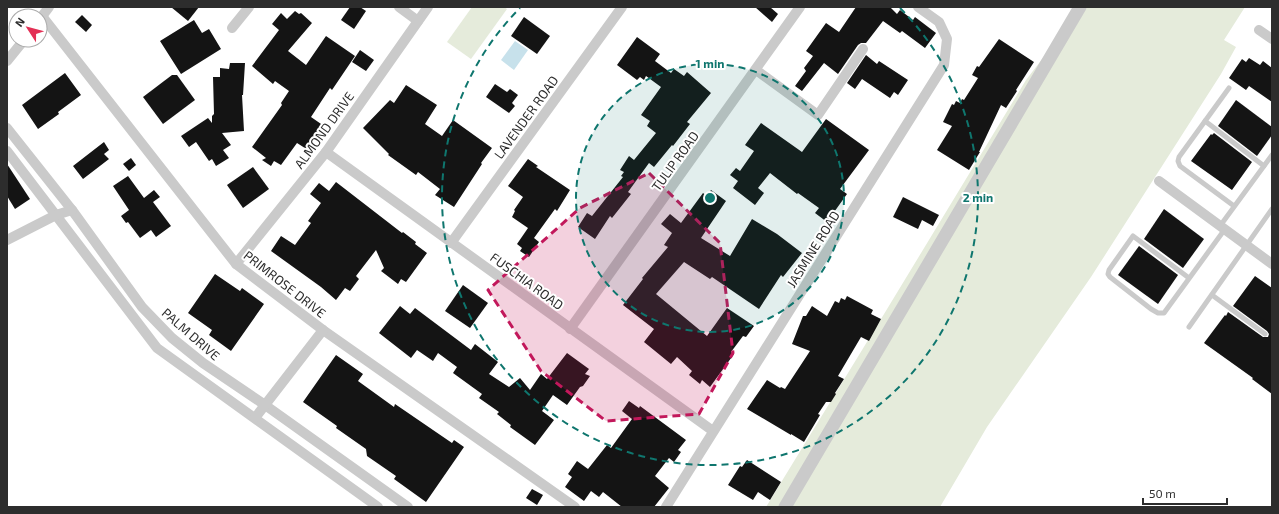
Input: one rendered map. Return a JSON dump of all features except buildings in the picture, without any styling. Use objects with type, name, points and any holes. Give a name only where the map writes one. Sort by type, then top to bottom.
[{"type":"street","points":[[232,28],[249,7]]},
{"type":"street","points":[[399,7],[418,21]]},
{"type":"street","name":"ALMOND DRIVE","points":[[236,264],[326,152],[428,7]]},
{"type":"street","name":"LAVENDER ROAD","points":[[451,243],[622,7]]},
{"type":"street","name":"TULIP ROAD","points":[[570,329],[800,7]]},
{"type":"street","name":"JASMINE ROAD","points":[[666,507],[944,65],[947,39],[939,22],[918,7]]},
{"type":"street","points":[[785,507],[1080,7]]},
{"type":"street","name":"PRIMROSE DRIVE","points":[[48,26],[236,264],[323,330],[575,507]]},
{"type":"street","points":[[1259,30],[1272,39]]},
{"type":"street","points":[[7,61],[18,48]]},
{"type":"street","points":[[756,70],[818,115],[863,50]]},
{"type":"street","name":"PALM DRIVE","points":[[7,128],[72,210],[142,307],[172,338],[203,363],[266,405],[408,507]]},
{"type":"street","points":[[7,151],[157,348],[378,507]]},
{"type":"street","name":"FUSCHIA ROAD","points":[[326,152],[713,431]]},
{"type":"street","points":[[1158,181],[1272,264]]},
{"type":"street","points":[[7,240],[56,216],[72,210]]},
{"type":"street","points":[[255,418],[323,330]]},
{"type":"lane","points":[[1229,88],[1179,157],[1178,161],[1180,166],[1234,206]]},
{"type":"lane","points":[[1205,121],[1264,166]]},
{"type":"lane","points":[[1189,278],[1133,236],[1109,270],[1108,274],[1158,313],[1164,313],[1189,278],[1222,228],[1234,206],[1272,155]]},
{"type":"lane","points":[[1189,327],[1272,209]]},
{"type":"lane","points":[[1212,294],[1265,334]]},
{"type":"highlighted area","points":[[649,173],[720,243],[733,353],[699,414],[606,421],[541,371],[488,290],[580,208]]},
{"type":"green space","points":[[472,7],[504,7],[507,9],[471,59],[447,42]]},
{"type":"green space","points":[[1082,7],[1245,7],[1224,40],[1236,47],[1221,74],[1091,277],[987,427],[940,507],[766,507],[1026,80]]},
{"type":"water","points":[[515,41],[528,50],[514,70],[501,60]]}]
